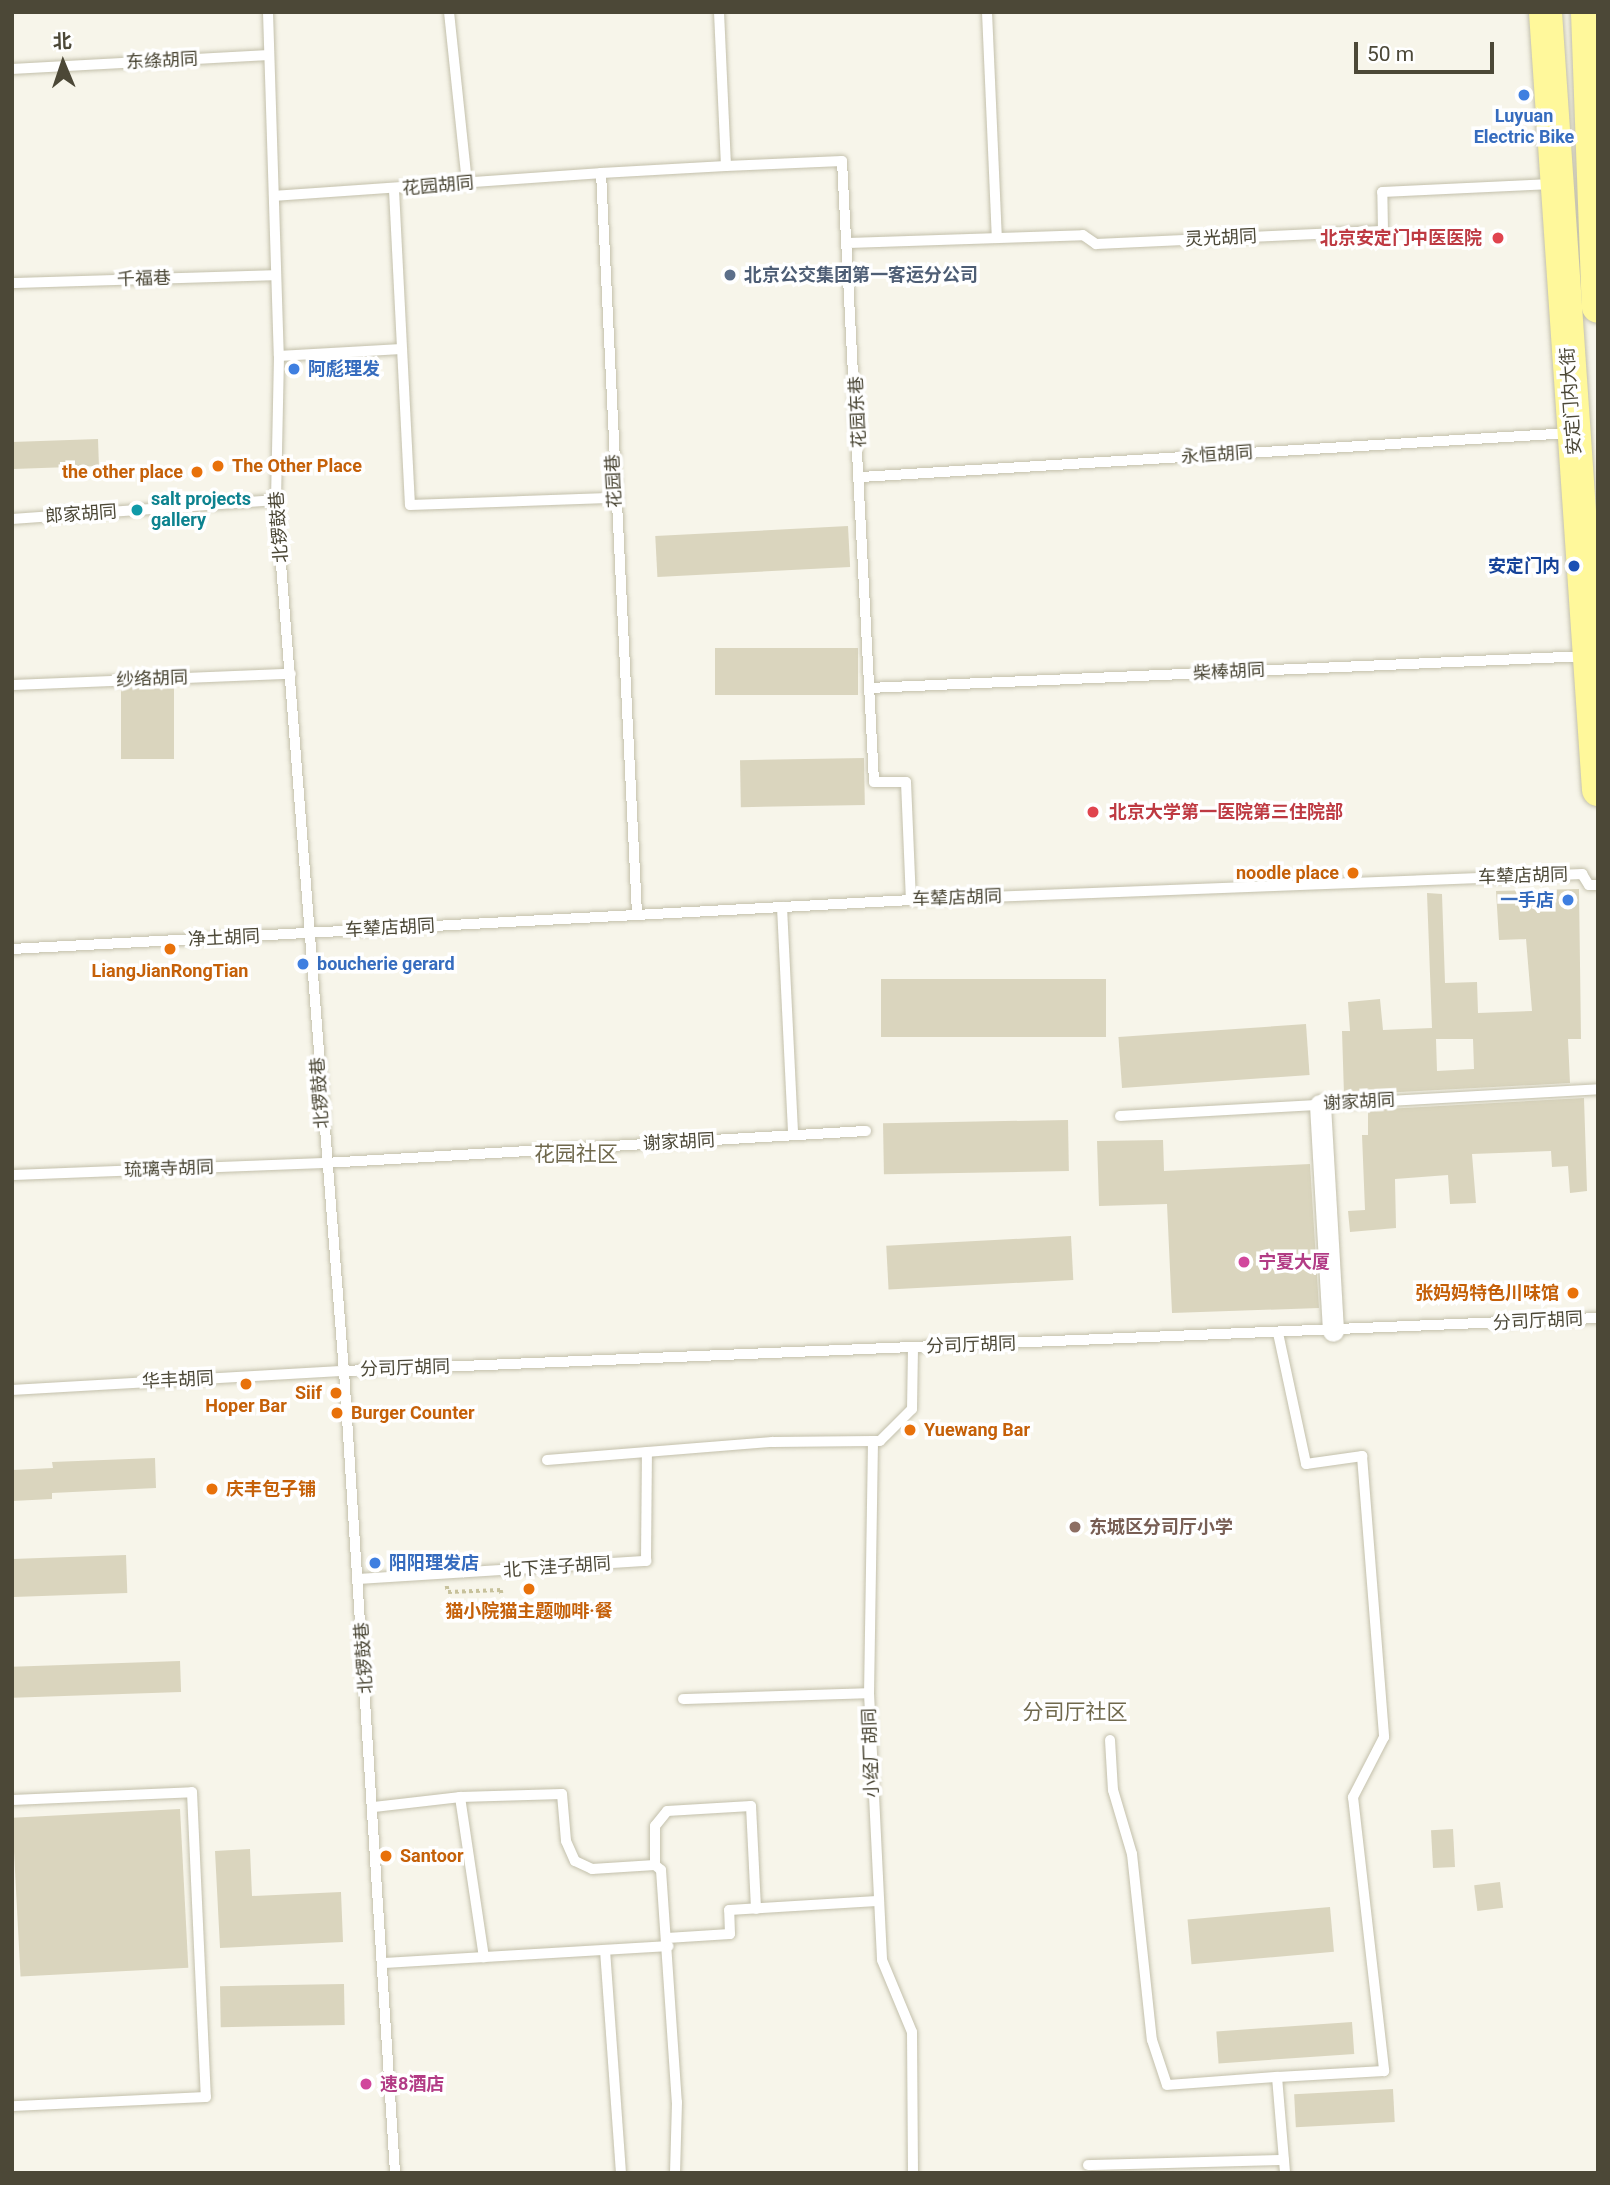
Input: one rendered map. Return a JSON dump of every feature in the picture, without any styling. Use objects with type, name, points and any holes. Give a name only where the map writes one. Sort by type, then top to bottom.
[{"type":"main road","name":"安定门内大街","points":[[1545,12],[1598,789]]},
{"type":"main road","points":[[1587,12],[1598,306]]},
{"type":"street","points":[[1320,1105],[1333,1331]]},
{"type":"lane","name":"北锣鼓巷","points":[[268,12],[279,356],[276,500],[359,1579],[385,1963],[395,2173]]},
{"type":"lane","points":[[449,12],[467,184]]},
{"type":"lane","points":[[601,173],[726,166],[719,12]]},
{"type":"lane","points":[[987,12],[998,238]]},
{"type":"lane","name":"东绦胡同","points":[[12,69],[269,55]]},
{"type":"lane","name":"花园东巷","points":[[726,166],[842,161],[861,477],[874,782],[906,782],[911,900]]},
{"type":"lane","name":"花园胡同","points":[[275,196],[394,190],[601,173]]},
{"type":"lane","name":"花园巷","points":[[601,173],[636,914]]},
{"type":"lane","name":"灵光胡同","points":[[848,243],[1083,235],[1096,244],[1383,231],[1382,192],[1556,184]]},
{"type":"lane","points":[[394,190],[410,505],[615,498]]},
{"type":"lane","name":"千福巷","points":[[12,283],[276,275]]},
{"type":"lane","points":[[279,356],[401,349]]},
{"type":"lane","name":"永恒胡同","points":[[861,477],[1573,433]]},
{"type":"lane","name":"郎家胡同","points":[[12,519],[276,500]]},
{"type":"lane","name":"柴棒胡同","points":[[869,688],[1589,656]]},
{"type":"lane","name":"纱络胡同","points":[[12,685],[291,674]]},
{"type":"lane","name":"车辇店胡同","points":[[310,933],[911,900],[1578,874],[1590,885],[1598,885]]},
{"type":"lane","points":[[782,907],[793,1135]]},
{"type":"lane","name":"净土胡同","points":[[12,949],[310,933]]},
{"type":"lane","name":"谢家胡同","points":[[1120,1116],[1598,1089]]},
{"type":"lane","name":"谢家胡同","points":[[325,1163],[866,1131]]},
{"type":"lane","name":"琉璃寺胡同","points":[[12,1175],[325,1163]]},
{"type":"lane","name":"分司厅胡同","points":[[344,1371],[1598,1318]]},
{"type":"lane","points":[[1110,1740],[1113,1790],[1132,1854],[1152,2040],[1167,2085],[1384,2071],[1353,1797],[1384,1737],[1362,1456],[1306,1464],[1278,1333]]},
{"type":"lane","points":[[547,1460],[772,1441],[880,1441],[912,1409],[913,1347]]},
{"type":"lane","name":"华丰胡同","points":[[12,1390],[344,1371]]},
{"type":"lane","name":"小经厂胡同","points":[[873,1441],[869,1693],[877,1901],[882,1960],[912,2032],[914,2173]]},
{"type":"lane","name":"北下洼子胡同","points":[[359,1579],[646,1562],[647,1452]]},
{"type":"lane","points":[[683,1699],[869,1693]]},
{"type":"lane","points":[[12,1800],[192,1791],[206,2097],[12,2106]]},
{"type":"lane","points":[[374,1807],[460,1797],[562,1794],[566,1841],[575,1861],[592,1869],[655,1865]]},
{"type":"lane","points":[[460,1797],[484,1957]]},
{"type":"lane","points":[[675,2173],[677,2102],[664,1879],[655,1865],[655,1826],[667,1811],[751,1806],[756,1909]]},
{"type":"lane","points":[[385,1963],[605,1950],[730,1934],[729,1910],[877,1901]]},
{"type":"lane","points":[[605,1950],[621,2173]]},
{"type":"lane","points":[[1277,2077],[1285,2173]]},
{"type":"lane","points":[[1088,2165],[1284,2160]]},
{"type":"path","points":[[446,1574],[448,1592],[502,1590],[502,1595]]},
{"type":"building","points":[[98,439],[99,466],[13,469],[12,442]]},
{"type":"building","points":[[848,526],[850,567],[657,577],[655,536]]},
{"type":"building","points":[[715,648],[858,648],[858,695],[715,695]]},
{"type":"building","points":[[121,687],[174,687],[174,759],[121,759]]},
{"type":"building","points":[[864,758],[865,805],[741,807],[740,760]]},
{"type":"building","points":[[1579,889],[1581,1039],[1568,1039],[1570,1083],[1344,1095],[1342,1031],[1350,1031],[1348,1002],[1380,999],[1383,1030],[1432,1028],[1427,893],[1442,894],[1445,983],[1477,982],[1478,1013],[1532,1011],[1526,939],[1499,940],[1496,891]],"holes":[[[1436,1039],[1473,1039],[1474,1069],[1437,1071]]]},
{"type":"building","points":[[881,979],[1106,979],[1106,1037],[881,1037]]},
{"type":"building","points":[[1306,1024],[1310,1075],[1122,1088],[1118,1037]]},
{"type":"building","points":[[1584,1098],[1587,1191],[1570,1193],[1568,1166],[1552,1167],[1551,1151],[1472,1154],[1476,1203],[1450,1204],[1448,1175],[1395,1179],[1396,1228],[1350,1232],[1348,1211],[1365,1210],[1362,1135],[1368,1135],[1368,1110]]},
{"type":"building","points":[[1068,1120],[1069,1171],[884,1174],[883,1123]]},
{"type":"building","name":"宁夏大厦","points":[[1163,1140],[1164,1171],[1310,1164],[1319,1308],[1172,1313],[1167,1204],[1099,1206],[1097,1141]]},
{"type":"building","points":[[1071,1236],[1073,1280],[889,1290],[886,1246]]},
{"type":"building","points":[[155,1458],[156,1488],[52,1493],[52,1499],[12,1501],[12,1470],[53,1468],[52,1462]]},
{"type":"building","points":[[126,1555],[127,1593],[13,1597],[12,1559]]},
{"type":"building","points":[[180,1661],[181,1692],[13,1698],[12,1667]]},
{"type":"building","points":[[180,1809],[188,1968],[21,1977],[12,1818]]},
{"type":"building","points":[[1453,1829],[1455,1867],[1433,1868],[1431,1830]]},
{"type":"building","points":[[250,1849],[252,1896],[341,1892],[343,1942],[220,1948],[215,1851]]},
{"type":"building","points":[[1500,1882],[1503,1908],[1477,1911],[1474,1885]]},
{"type":"building","points":[[1330,1907],[1334,1952],[1191,1964],[1188,1919]]},
{"type":"building","points":[[344,1984],[345,2025],[221,2027],[220,1986]]},
{"type":"building","points":[[1352,2022],[1354,2054],[1219,2063],[1216,2031]]},
{"type":"building","points":[[1393,2089],[1395,2122],[1296,2127],[1294,2094]]},
{"type":"place","name":"Luyuan Electric Bike","points":[[1524,95]]},
{"type":"place","name":"北京安定门中医医院","points":[[1498,238]]},
{"type":"place","name":"北京公交集团第一客运分公司","points":[[730,275]]},
{"type":"place","name":"阿彪理发","points":[[294,369]]},
{"type":"place","name":"The Other Place","points":[[218,466]]},
{"type":"place","name":"the other place","points":[[197,472]]},
{"type":"place","name":"salt projects gallery","points":[[137,510]]},
{"type":"place","name":"安定门内","points":[[1574,566]]},
{"type":"place","name":"北京大学第一医院第三住院部","points":[[1093,812]]},
{"type":"place","name":"noodle place","points":[[1353,873]]},
{"type":"place","name":"一手店","points":[[1568,900]]},
{"type":"place","name":"LiangJianRongTian","points":[[170,949]]},
{"type":"place","name":"boucherie gerard","points":[[303,964]]},
{"type":"place","name":"宁夏大厦","points":[[1244,1262]]},
{"type":"place","name":"张妈妈特色川味馆","points":[[1573,1293]]},
{"type":"place","name":"Hoper Bar","points":[[246,1384]]},
{"type":"place","name":"Siif","points":[[336,1393]]},
{"type":"place","name":"Burger Counter","points":[[337,1413]]},
{"type":"place","name":"Yuewang Bar","points":[[910,1430]]},
{"type":"place","name":"庆丰包子铺","points":[[212,1489]]},
{"type":"place","name":"东城区分司厅小学","points":[[1075,1527]]},
{"type":"place","name":"阳阳理发店","points":[[375,1563]]},
{"type":"place","name":"猫小院猫主题咖啡·餐","points":[[529,1589]]},
{"type":"place","name":"Santoor","points":[[386,1856]]},
{"type":"place","name":"速8酒店","points":[[366,2084]]},
{"type":"district","name":"花园社区","points":[[576,1154]]},
{"type":"district","name":"分司厅社区","points":[[1075,1712]]}]
